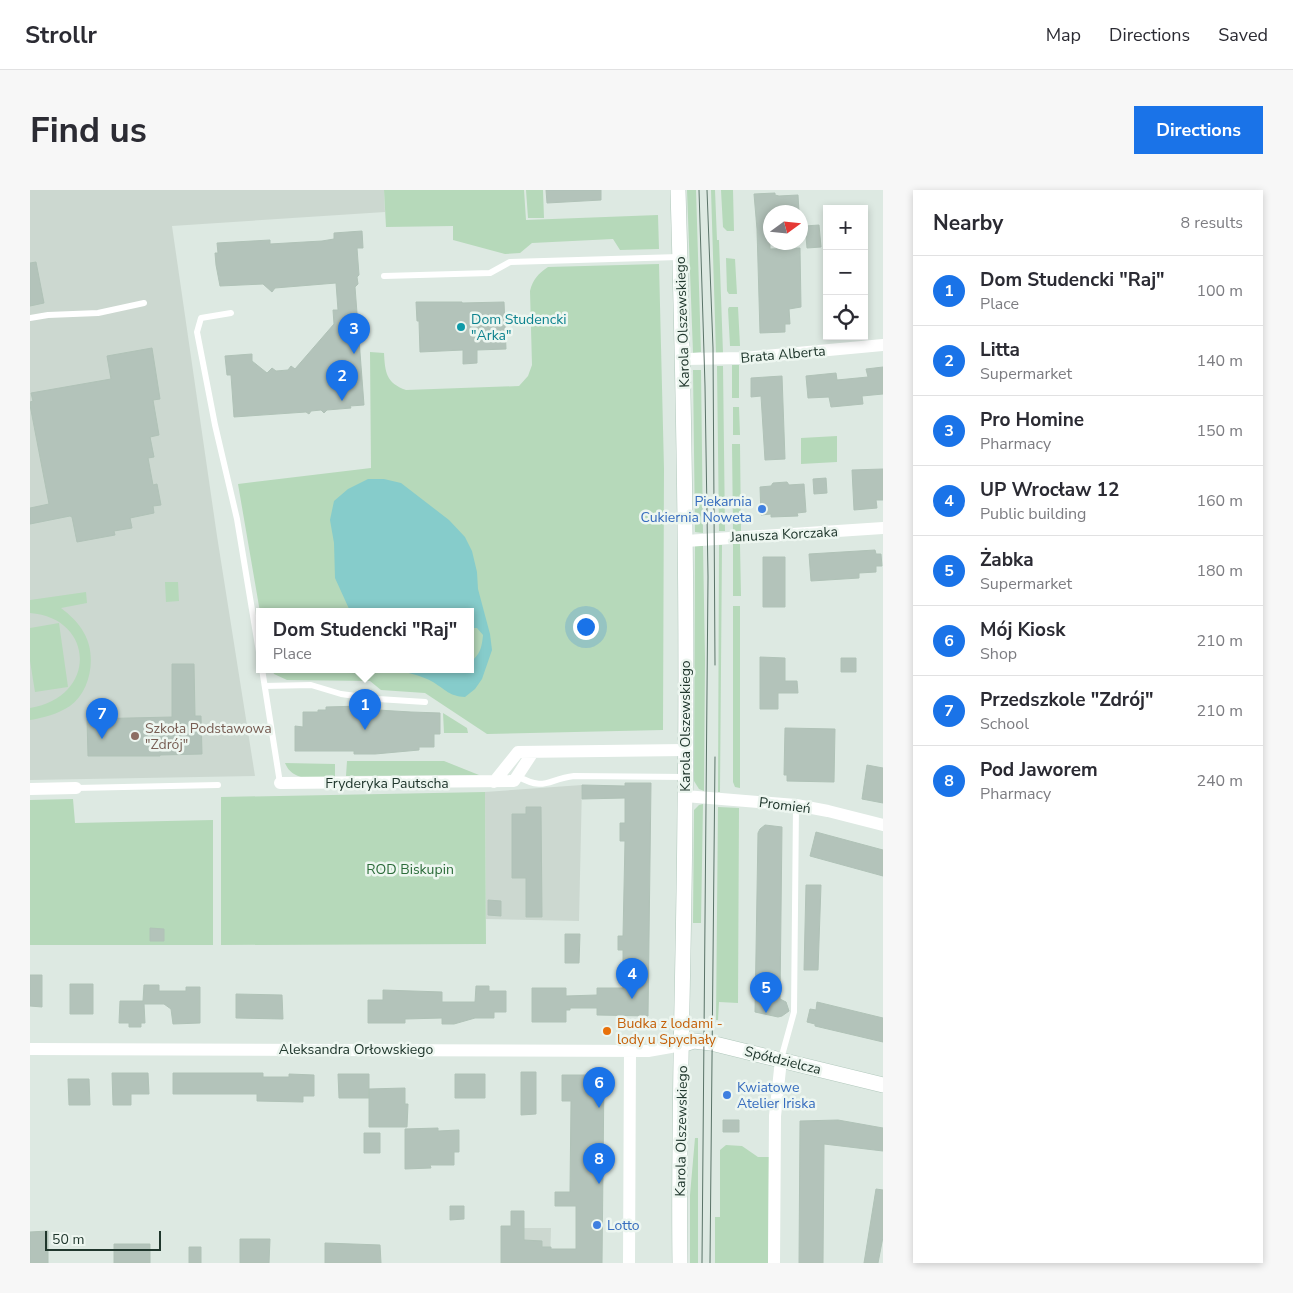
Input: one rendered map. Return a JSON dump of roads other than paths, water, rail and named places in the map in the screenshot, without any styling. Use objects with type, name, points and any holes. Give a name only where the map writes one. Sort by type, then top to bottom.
[{"type":"street","name":"Karola Olszewskiego","points":[[678,190],[684,359],[686,541],[686,796],[680,1263]]},
{"type":"street","name":"Brata Alberta","points":[[684,359],[744,358],[883,345]]},
{"type":"street","name":"Janusza Korczaka","points":[[686,541],[883,528]]},
{"type":"street","points":[[494,782],[518,752],[685,750]]},
{"type":"street","points":[[517,776],[533,752]]},
{"type":"street","name":"Fryderyka Pautscha","points":[[280,783],[494,782],[514,781],[517,776]]},
{"type":"street","points":[[30,789],[76,788]]},
{"type":"street","name":"Promień","points":[[686,796],[796,805],[883,825]]},
{"type":"street","name":"Spółdzielcza","points":[[682,1045],[694,1041],[703,1042],[883,1085]]},
{"type":"street","name":"Aleksandra Orłowskiego","points":[[30,1049],[654,1050],[682,1045]]},
{"type":"street","points":[[629,1263],[630,1050]]},
{"type":"street","points":[[774,1263],[775,1116],[781,1060]]},
{"type":"lane","points":[[384,276],[490,273],[510,262],[680,257]]},
{"type":"lane","points":[[30,318],[48,315],[98,313],[144,303]]},
{"type":"lane","points":[[232,314],[201,318],[197,332],[215,425],[237,519],[256,634]]},
{"type":"lane","points":[[263,673],[280,783]]},
{"type":"lane","points":[[265,686],[311,685],[341,694],[425,702]]},
{"type":"lane","points":[[517,776],[530,784],[552,783],[562,777],[574,776],[685,777]]},
{"type":"lane","points":[[76,788],[218,785]]},
{"type":"lane","points":[[781,1060],[794,1012],[796,805]]},
{"type":"water","points":[[368,479],[384,479],[401,483],[449,520],[465,537],[472,551],[477,572],[478,589],[490,634],[492,650],[482,679],[475,689],[465,697],[451,694],[423,677],[408,673],[474,673],[474,659],[482,645],[483,635],[477,628],[474,628],[474,608],[349,608],[335,578],[334,543],[330,520],[334,501],[348,489]]},
{"type":"tram line","points":[[699,190],[708,577],[702,1263]]},
{"type":"tram line","points":[[707,190],[713,348],[715,665]]},
{"type":"tram line","points":[[710,1263],[715,757]]},
{"type":"place","name":"Dom Studencki \"Arka\"","points":[[461,327]]},
{"type":"place","name":"Pro Homine","points":[[354,354]]},
{"type":"place","name":"Litta","points":[[342,401]]},
{"type":"place","name":"Piekarnia Cukiernia Noweta","points":[[762,509]]},
{"type":"place","name":"Dom Studencki \"Raj\"","points":[[365,730]]},
{"type":"place","name":"Szkoła Podstawowa \"Zdrój\"","points":[[135,736]]},
{"type":"place","name":"Przedszkole \"Zdrój\"","points":[[102,739]]},
{"type":"place","name":"UP Wrocław 12","points":[[632,999]]},
{"type":"place","name":"Żabka","points":[[766,1013]]},
{"type":"place","name":"Budka z lodami - lody u Spychały","points":[[607,1031]]},
{"type":"place","name":"Kwiatowe Atelier Iriska","points":[[727,1095]]},
{"type":"place","name":"Mój Kiosk","points":[[599,1108]]},
{"type":"place","name":"Pod Jaworem","points":[[599,1184]]},
{"type":"place","name":"Lotto","points":[[597,1225]]},
{"type":"park label","name":"ROD Biskupin","points":[[410,869]]}]
